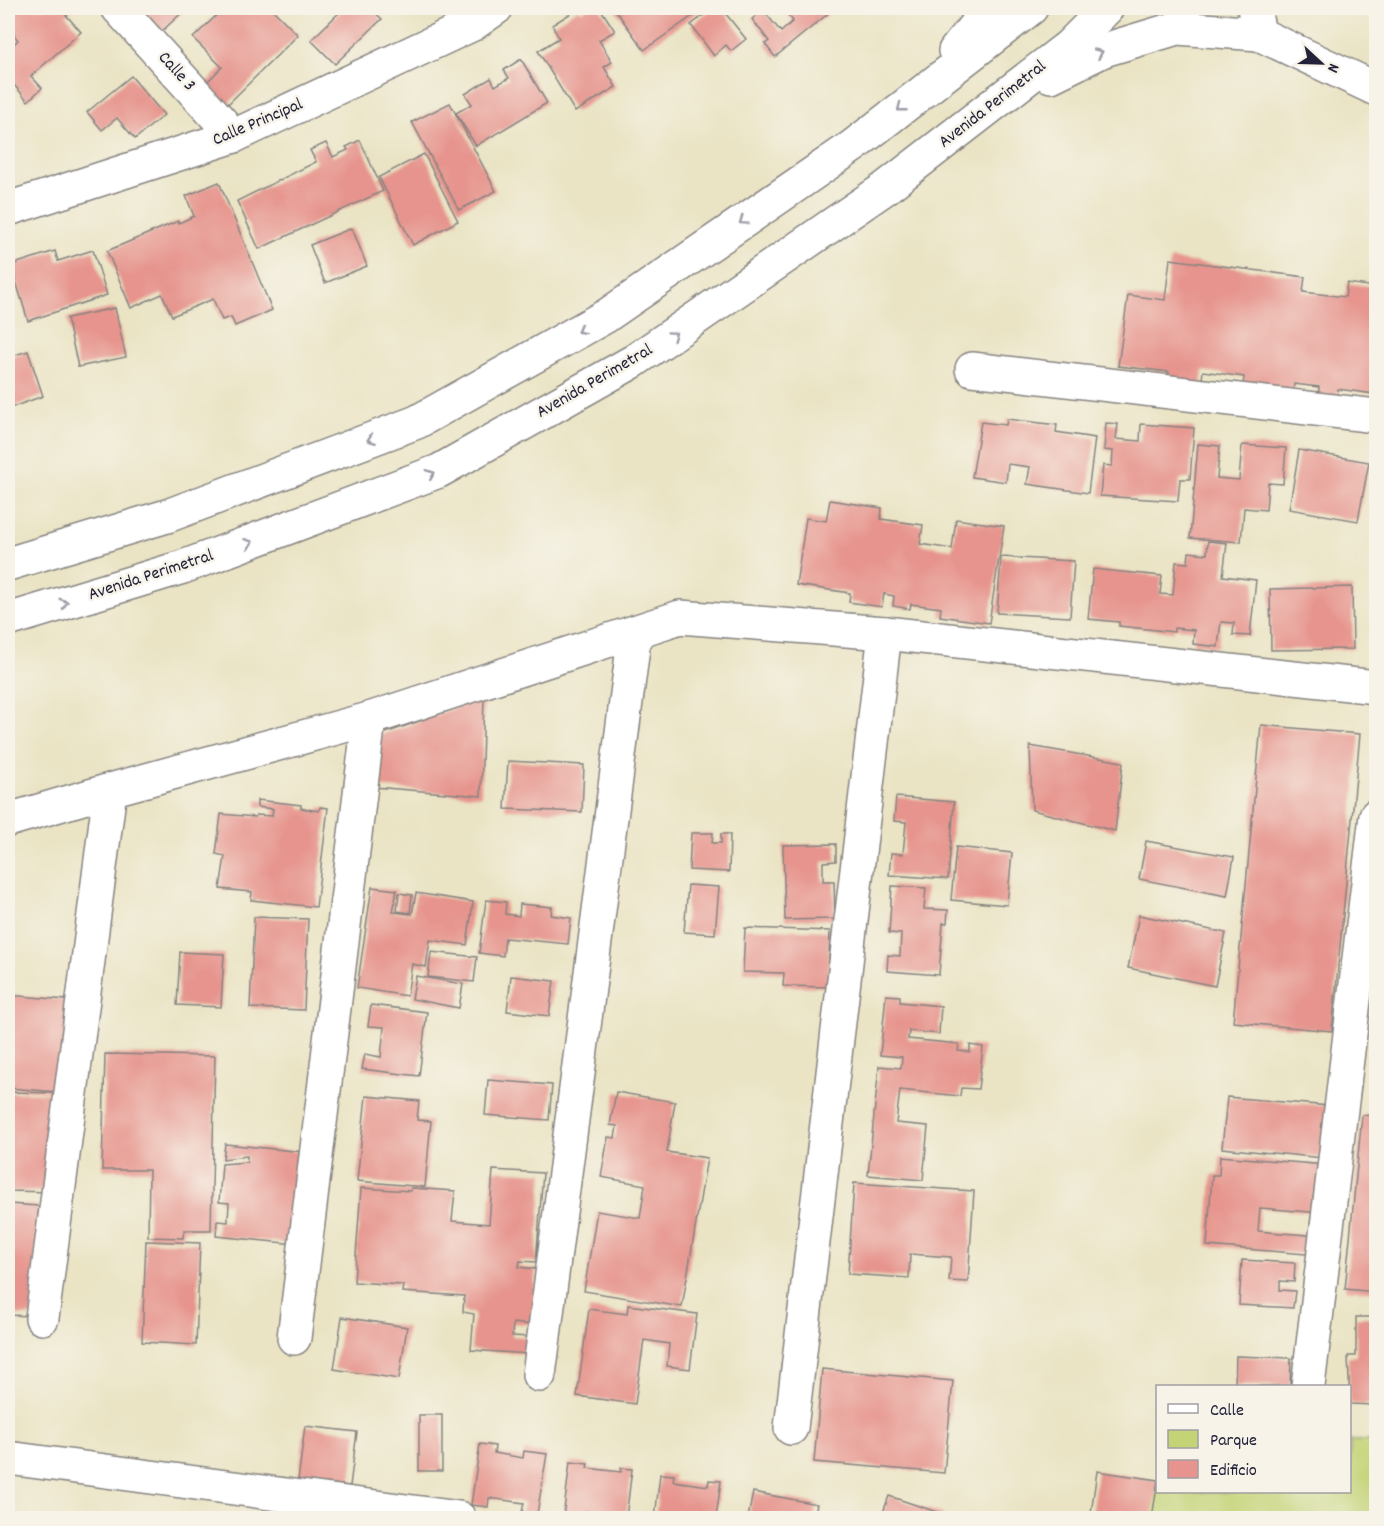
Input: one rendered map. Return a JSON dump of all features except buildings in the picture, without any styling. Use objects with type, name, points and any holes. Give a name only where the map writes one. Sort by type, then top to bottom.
[{"type":"street","name":"Calle 3","points":[[118,8],[234,136]]},
{"type":"street","points":[[927,88],[989,8]]},
{"type":"street","points":[[8,564],[167,516],[417,422],[606,316],[853,146],[1031,8]]},
{"type":"street","name":"Avenida Perimetral","points":[[8,620],[183,567],[439,471],[634,361],[884,189],[1069,46],[1107,8]]},
{"type":"street","name":"Calle Principal","points":[[8,209],[234,136],[476,13]]},
{"type":"street","points":[[990,107],[1104,50],[1177,28],[1256,21],[1377,89]]},
{"type":"street","points":[[972,369],[1377,416]]},
{"type":"street","points":[[8,820],[110,789],[369,719],[680,617],[885,633],[1377,687]]},
{"type":"street","points":[[539,1375],[635,632]]},
{"type":"street","points":[[791,1428],[885,633]]},
{"type":"street","points":[[294,1338],[369,719]]},
{"type":"street","points":[[42,1318],[110,789]]},
{"type":"street","points":[[1308,1385],[1377,816]]},
{"type":"street","points":[[8,1458],[459,1518]]},
{"type":"green space","points":[[1351,1441],[1376,1441],[1376,1518],[1142,1518],[1148,1494],[1156,1488],[1156,1493],[1351,1493]]}]
